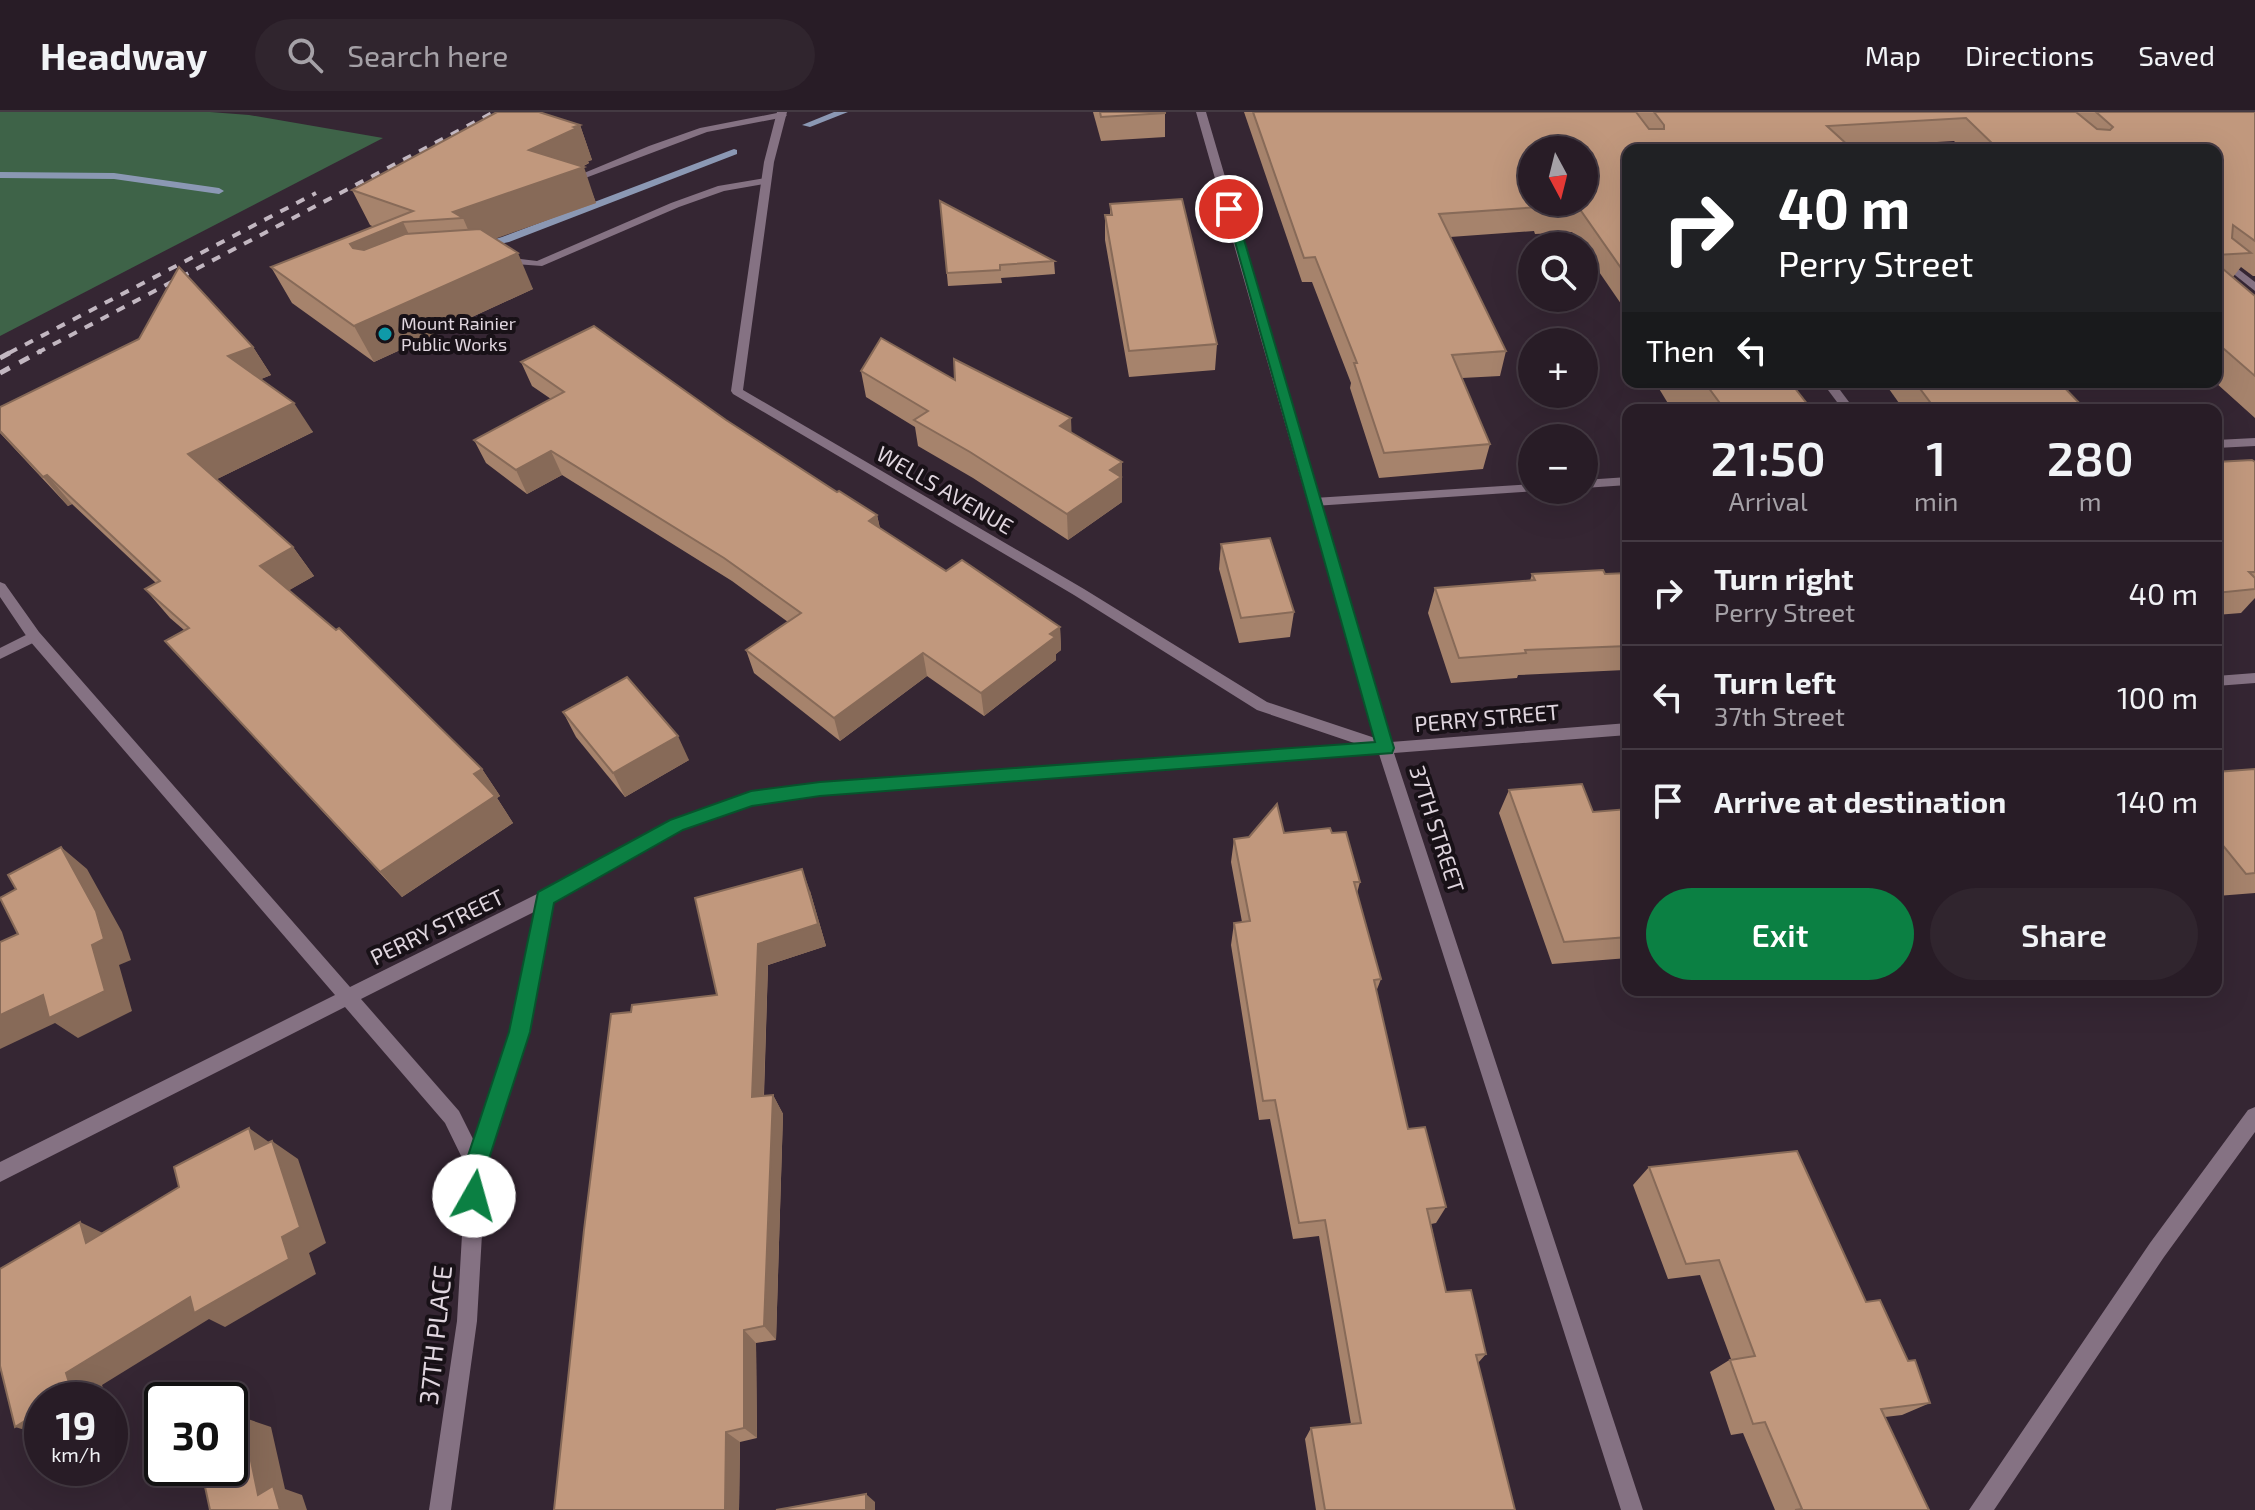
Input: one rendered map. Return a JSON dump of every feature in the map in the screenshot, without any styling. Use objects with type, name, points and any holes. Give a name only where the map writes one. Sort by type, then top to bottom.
[{"type":"street","name":"37TH STREET","points":[[1201,112],[1385,748],[1632,1510]]},
{"type":"street","points":[[577,178],[648,148],[752,117],[785,113]]},
{"type":"street","name":"WELLS AVENUE","points":[[785,113],[766,181],[737,391],[1079,592],[1262,706],[1385,748]]},
{"type":"street","points":[[496,259],[538,264],[675,205],[722,188],[766,181]]},
{"type":"street","points":[[2222,260],[2255,288]]},
{"type":"street","points":[[2222,444],[2255,442]]},
{"type":"street","points":[[1598,483],[1622,481]]},
{"type":"street","points":[[1314,502],[1518,489]]},
{"type":"street","name":"37TH PLACE","points":[[0,587],[34,636],[452,1117],[476,1165]]},
{"type":"street","points":[[0,654],[34,636]]},
{"type":"street","points":[[2222,681],[2255,678]]},
{"type":"street","name":"PERRY STREET","points":[[0,1172],[545,898],[676,825],[751,799],[820,789],[1622,729]]},
{"type":"street","name":"37TH PLACE","points":[[440,1510],[467,1321],[476,1165],[520,1032],[545,898]]},
{"type":"street","points":[[1980,1510],[2157,1250],[2255,1116]]},
{"type":"green space","points":[[0,112],[210,112],[249,115],[383,138],[0,336]]},
{"type":"building","points":[[497,112],[539,112],[580,125],[529,150],[584,167],[453,212],[463,218],[403,222],[350,244],[353,248],[364,250],[405,234],[480,229],[518,253],[354,326],[271,267],[413,211],[352,190]]},
{"type":"building","points":[[1100,112],[1165,112],[1165,113],[1101,117]]},
{"type":"building","points":[[1253,112],[1636,112],[1649,129],[1664,129],[1654,112],[2076,112],[2097,129],[2110,130],[2113,127],[2096,112],[2255,112],[2255,241],[2233,225],[2232,238],[2251,253],[2222,255],[2222,144],[1993,144],[1966,118],[1827,126],[1847,144],[1622,144],[1622,269],[1585,216],[1598,216],[1598,136],[1518,136],[1518,209],[1439,214],[1506,351],[1452,355],[1490,444],[1384,453],[1354,363],[1357,363],[1315,257],[1304,258]]},
{"type":"building","points":[[1182,199],[1217,344],[1129,351],[1105,215],[1112,215],[1110,204]]},
{"type":"building","points":[[940,201],[1054,261],[1000,265],[1000,270],[947,273]]},
{"type":"building","points":[[179,267],[253,347],[228,356],[294,403],[188,454],[293,547],[260,566],[336,630],[339,628],[482,769],[474,774],[495,796],[380,872],[165,641],[189,628],[145,589],[160,581],[47,475],[43,477],[0,431],[0,407],[139,339]]},
{"type":"building","points":[[2222,268],[2255,296],[2255,376],[2222,347]]},
{"type":"building","points":[[594,326],[726,420],[877,515],[869,521],[946,571],[962,560],[1060,627],[1050,634],[1055,637],[981,693],[923,653],[834,718],[746,650],[801,613],[724,558],[551,451],[516,470],[474,440],[564,392],[521,362]]},
{"type":"building","points":[[881,338],[955,380],[954,359],[1071,418],[1060,426],[1122,462],[1110,470],[1121,477],[1067,514],[914,420],[928,411],[861,371]]},
{"type":"building","points":[[1709,388],[1795,388],[1807,404],[1721,404]]},
{"type":"building","points":[[1920,388],[2065,388],[2080,404],[1932,404]]},
{"type":"building","points":[[2222,462],[2255,462],[2255,572],[2249,572],[2255,578],[2255,589],[2222,592]]},
{"type":"building","points":[[1270,538],[1294,612],[1241,618],[1221,544]]},
{"type":"building","points":[[1603,570],[1605,574],[1622,573],[1622,646],[1525,650],[1526,653],[1459,658],[1435,588],[1535,580],[1532,574]]},
{"type":"building","points":[[627,677],[678,736],[613,773],[563,712]]},
{"type":"building","points":[[2255,769],[2255,873],[2246,874],[2222,844],[2222,772]]},
{"type":"building","points":[[1582,784],[1593,812],[1622,810],[1622,937],[1564,942],[1509,790]]},
{"type":"building","points":[[1277,804],[1284,833],[1330,828],[1332,833],[1346,832],[1360,882],[1354,882],[1381,979],[1374,980],[1408,1129],[1425,1127],[1446,1207],[1427,1209],[1446,1292],[1471,1290],[1486,1354],[1476,1355],[1515,1510],[1325,1510],[1311,1428],[1361,1423],[1325,1220],[1299,1223],[1275,1100],[1263,1101],[1234,923],[1250,921],[1234,839],[1249,837]]},
{"type":"building","points":[[61,847],[96,911],[104,939],[92,945],[105,991],[49,1018],[43,995],[0,1015],[0,942],[18,934],[0,898],[16,889],[8,875]]},
{"type":"building","points":[[802,869],[818,924],[758,944],[752,1097],[773,1095],[764,1326],[744,1330],[744,1428],[726,1432],[725,1510],[554,1510],[611,1014],[631,1012],[632,1005],[717,995],[695,898]]},
{"type":"building","points":[[249,1128],[255,1149],[272,1141],[300,1227],[282,1237],[289,1259],[194,1313],[190,1297],[66,1373],[69,1382],[24,1382],[24,1421],[15,1427],[0,1366],[0,1269],[80,1222],[86,1243],[179,1187],[174,1167]]},
{"type":"building","points":[[1797,1151],[1866,1302],[1880,1300],[1908,1361],[1915,1360],[1930,1403],[1881,1409],[1929,1510],[1795,1510],[1802,1509],[1765,1422],[1753,1424],[1730,1360],[1755,1356],[1719,1260],[1686,1264],[1649,1167]]},
{"type":"building","points":[[248,1446],[258,1495],[273,1486],[280,1510],[210,1510],[205,1486],[248,1486]]},
{"type":"building","points":[[866,1494],[866,1510],[776,1510]]},
{"type":"waterway","points":[[807,125],[843,112]]},
{"type":"waterway","points":[[481,245],[505,240],[734,152]]},
{"type":"waterway","points":[[0,175],[114,176],[219,191]]},
{"type":"railway","points":[[37,353],[494,112]]},
{"type":"railway","points":[[9,353],[316,193]]},
{"type":"railway","points":[[0,358],[13,351]]},
{"type":"railway","points":[[0,373],[41,351]]},
{"type":"place","name":"Mount Rainier Public Works","points":[[385,334]]},
{"type":"route","points":[[474,1196],[476,1165],[520,1032],[545,898],[676,825],[751,799],[820,789],[1385,748],[1229,209]]}]
